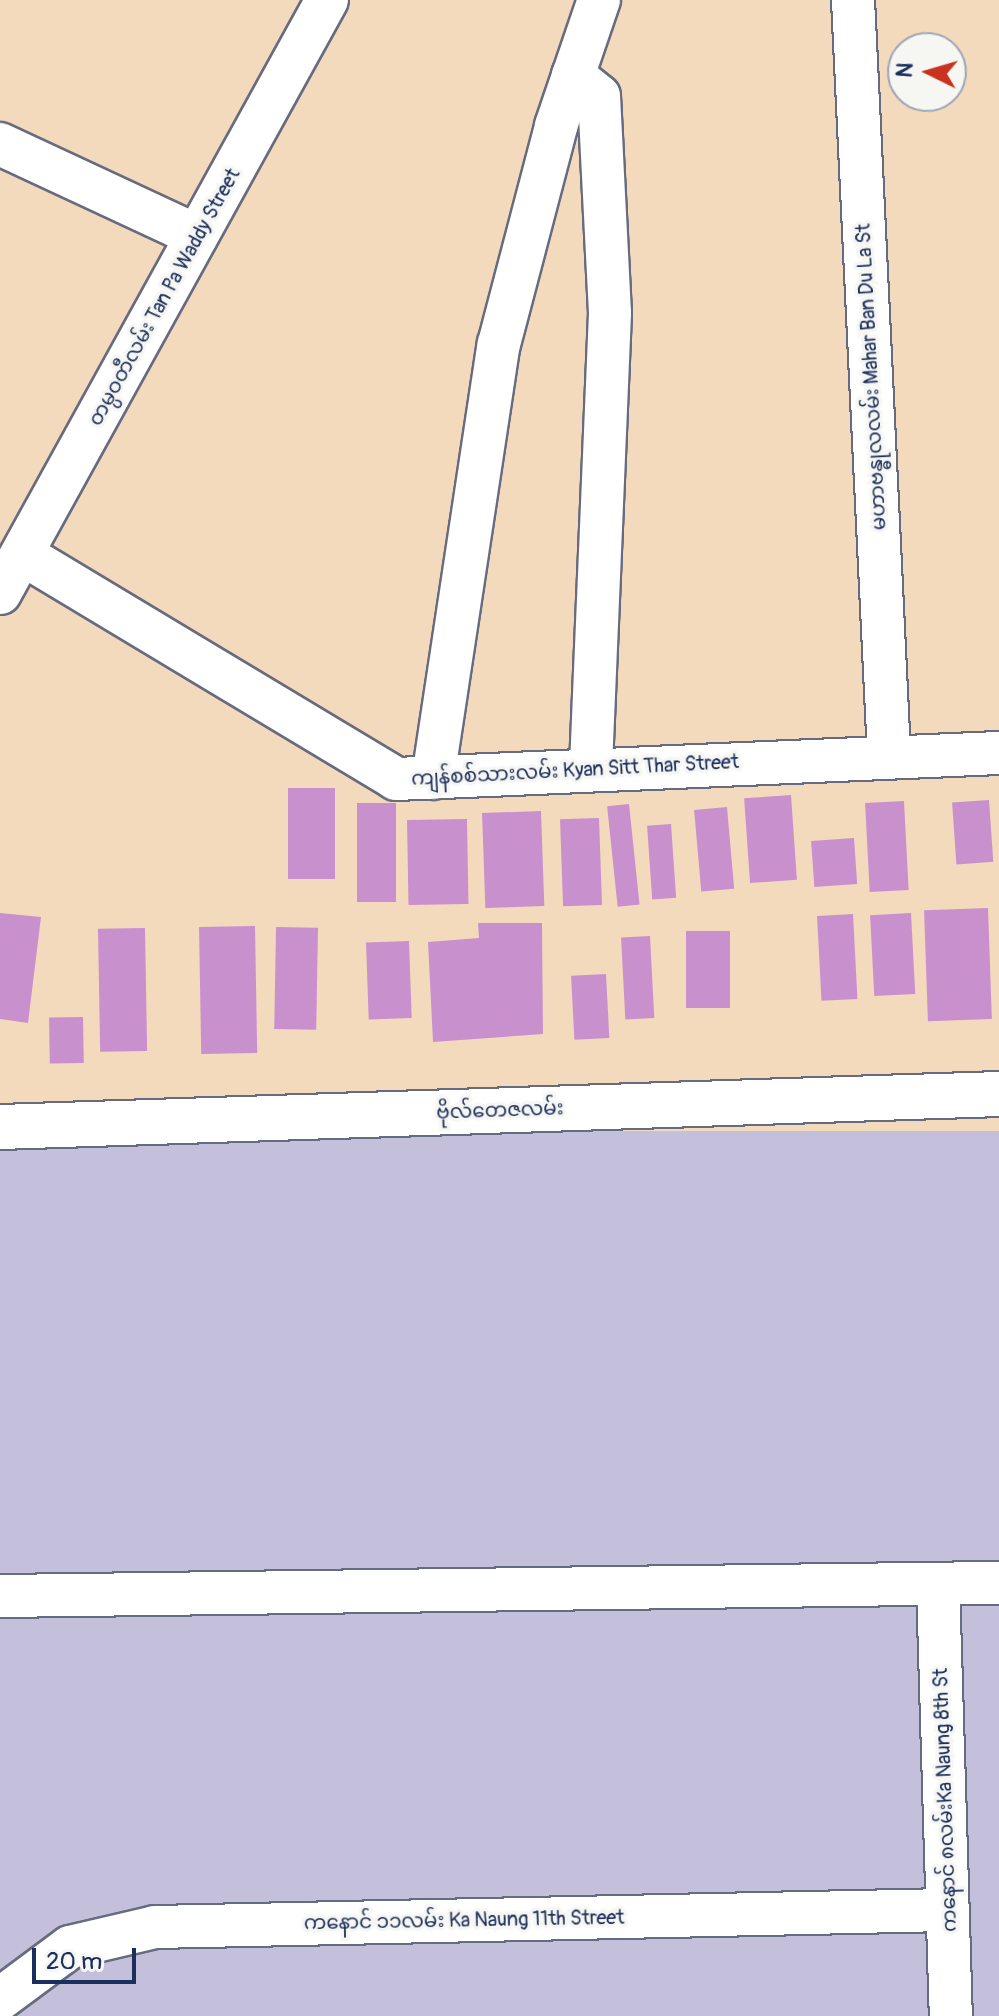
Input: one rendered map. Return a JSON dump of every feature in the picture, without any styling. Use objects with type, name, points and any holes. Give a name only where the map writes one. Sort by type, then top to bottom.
[{"type":"main road","name":"ဗိုလ်တေဇလမ်း","points":[[0,1127],[999,1094]]},
{"type":"street","name":"တမ္ပဝတီလမ်း Tan Pa Waddy Street","points":[[0,593],[327,0]]},
{"type":"street","points":[[433,778],[499,344],[573,75],[599,0]]},
{"type":"street","name":"မဟာဗန္ဓုလလမ်း Mahar Ban Du La St","points":[[853,0],[889,755]]},
{"type":"street","points":[[573,75],[599,96],[610,313],[591,770]]},
{"type":"street","points":[[0,144],[197,236]]},
{"type":"street","name":"ကျန်စစ်သားလမ်း Kyan Sitt Thar Street","points":[[22,554],[396,779],[889,755],[999,753]]},
{"type":"street","points":[[0,1596],[999,1583]]},
{"type":"street","name":"ကနောင် ၈လမ်းKa Naung 8th St","points":[[938,1584],[951,2016]]},
{"type":"street","name":"ကနောင် ၁၁လမ်း Ka Naung 11th Street","points":[[0,1999],[70,1947],[155,1927],[948,1910]]},
{"type":"shaded area","points":[[0,1131],[999,1131],[999,2016],[0,2016]]},
{"type":"building","points":[[288,788],[335,788],[335,879],[288,879]]},
{"type":"building","points":[[791,795],[797,880],[750,883],[744,798]]},
{"type":"building","points":[[989,800],[993,862],[956,864],[952,803]]},
{"type":"building","points":[[904,801],[909,890],[870,892],[865,803]]},
{"type":"building","points":[[357,803],[396,803],[396,902],[357,902]]},
{"type":"building","points":[[629,804],[640,904],[618,907],[607,806]]},
{"type":"building","points":[[727,807],[734,889],[701,892],[694,810]]},
{"type":"building","points":[[541,811],[544,906],[485,908],[482,813]]},
{"type":"building","points":[[599,818],[602,905],[563,906],[560,819]]},
{"type":"building","points":[[467,819],[468,904],[408,905],[407,820]]},
{"type":"building","points":[[671,824],[676,898],[652,899],[647,826]]},
{"type":"building","points":[[854,838],[857,884],[814,887],[811,841]]},
{"type":"building","points":[[988,908],[992,1019],[928,1021],[924,910]]},
{"type":"building","points":[[0,913],[41,917],[28,1023],[0,1019]]},
{"type":"building","points":[[911,913],[915,994],[874,996],[870,915]]},
{"type":"building","points":[[853,914],[857,999],[821,1001],[817,916]]},
{"type":"building","points":[[478,923],[542,923],[543,1034],[433,1042],[428,942],[479,938]]},
{"type":"building","points":[[255,926],[257,1053],[201,1054],[199,927]]},
{"type":"building","points":[[276,927],[318,928],[316,1030],[274,1029]]},
{"type":"building","points":[[145,928],[147,1051],[100,1052],[98,929]]},
{"type":"building","points":[[686,931],[730,931],[730,1008],[686,1008]]},
{"type":"building","points":[[650,936],[654,1018],[625,1019],[621,938]]},
{"type":"building","points":[[409,941],[412,1018],[369,1019],[366,943]]},
{"type":"building","points":[[606,974],[609,1038],[574,1040],[571,976]]},
{"type":"building","points":[[83,1017],[84,1063],[50,1064],[49,1018]]}]
